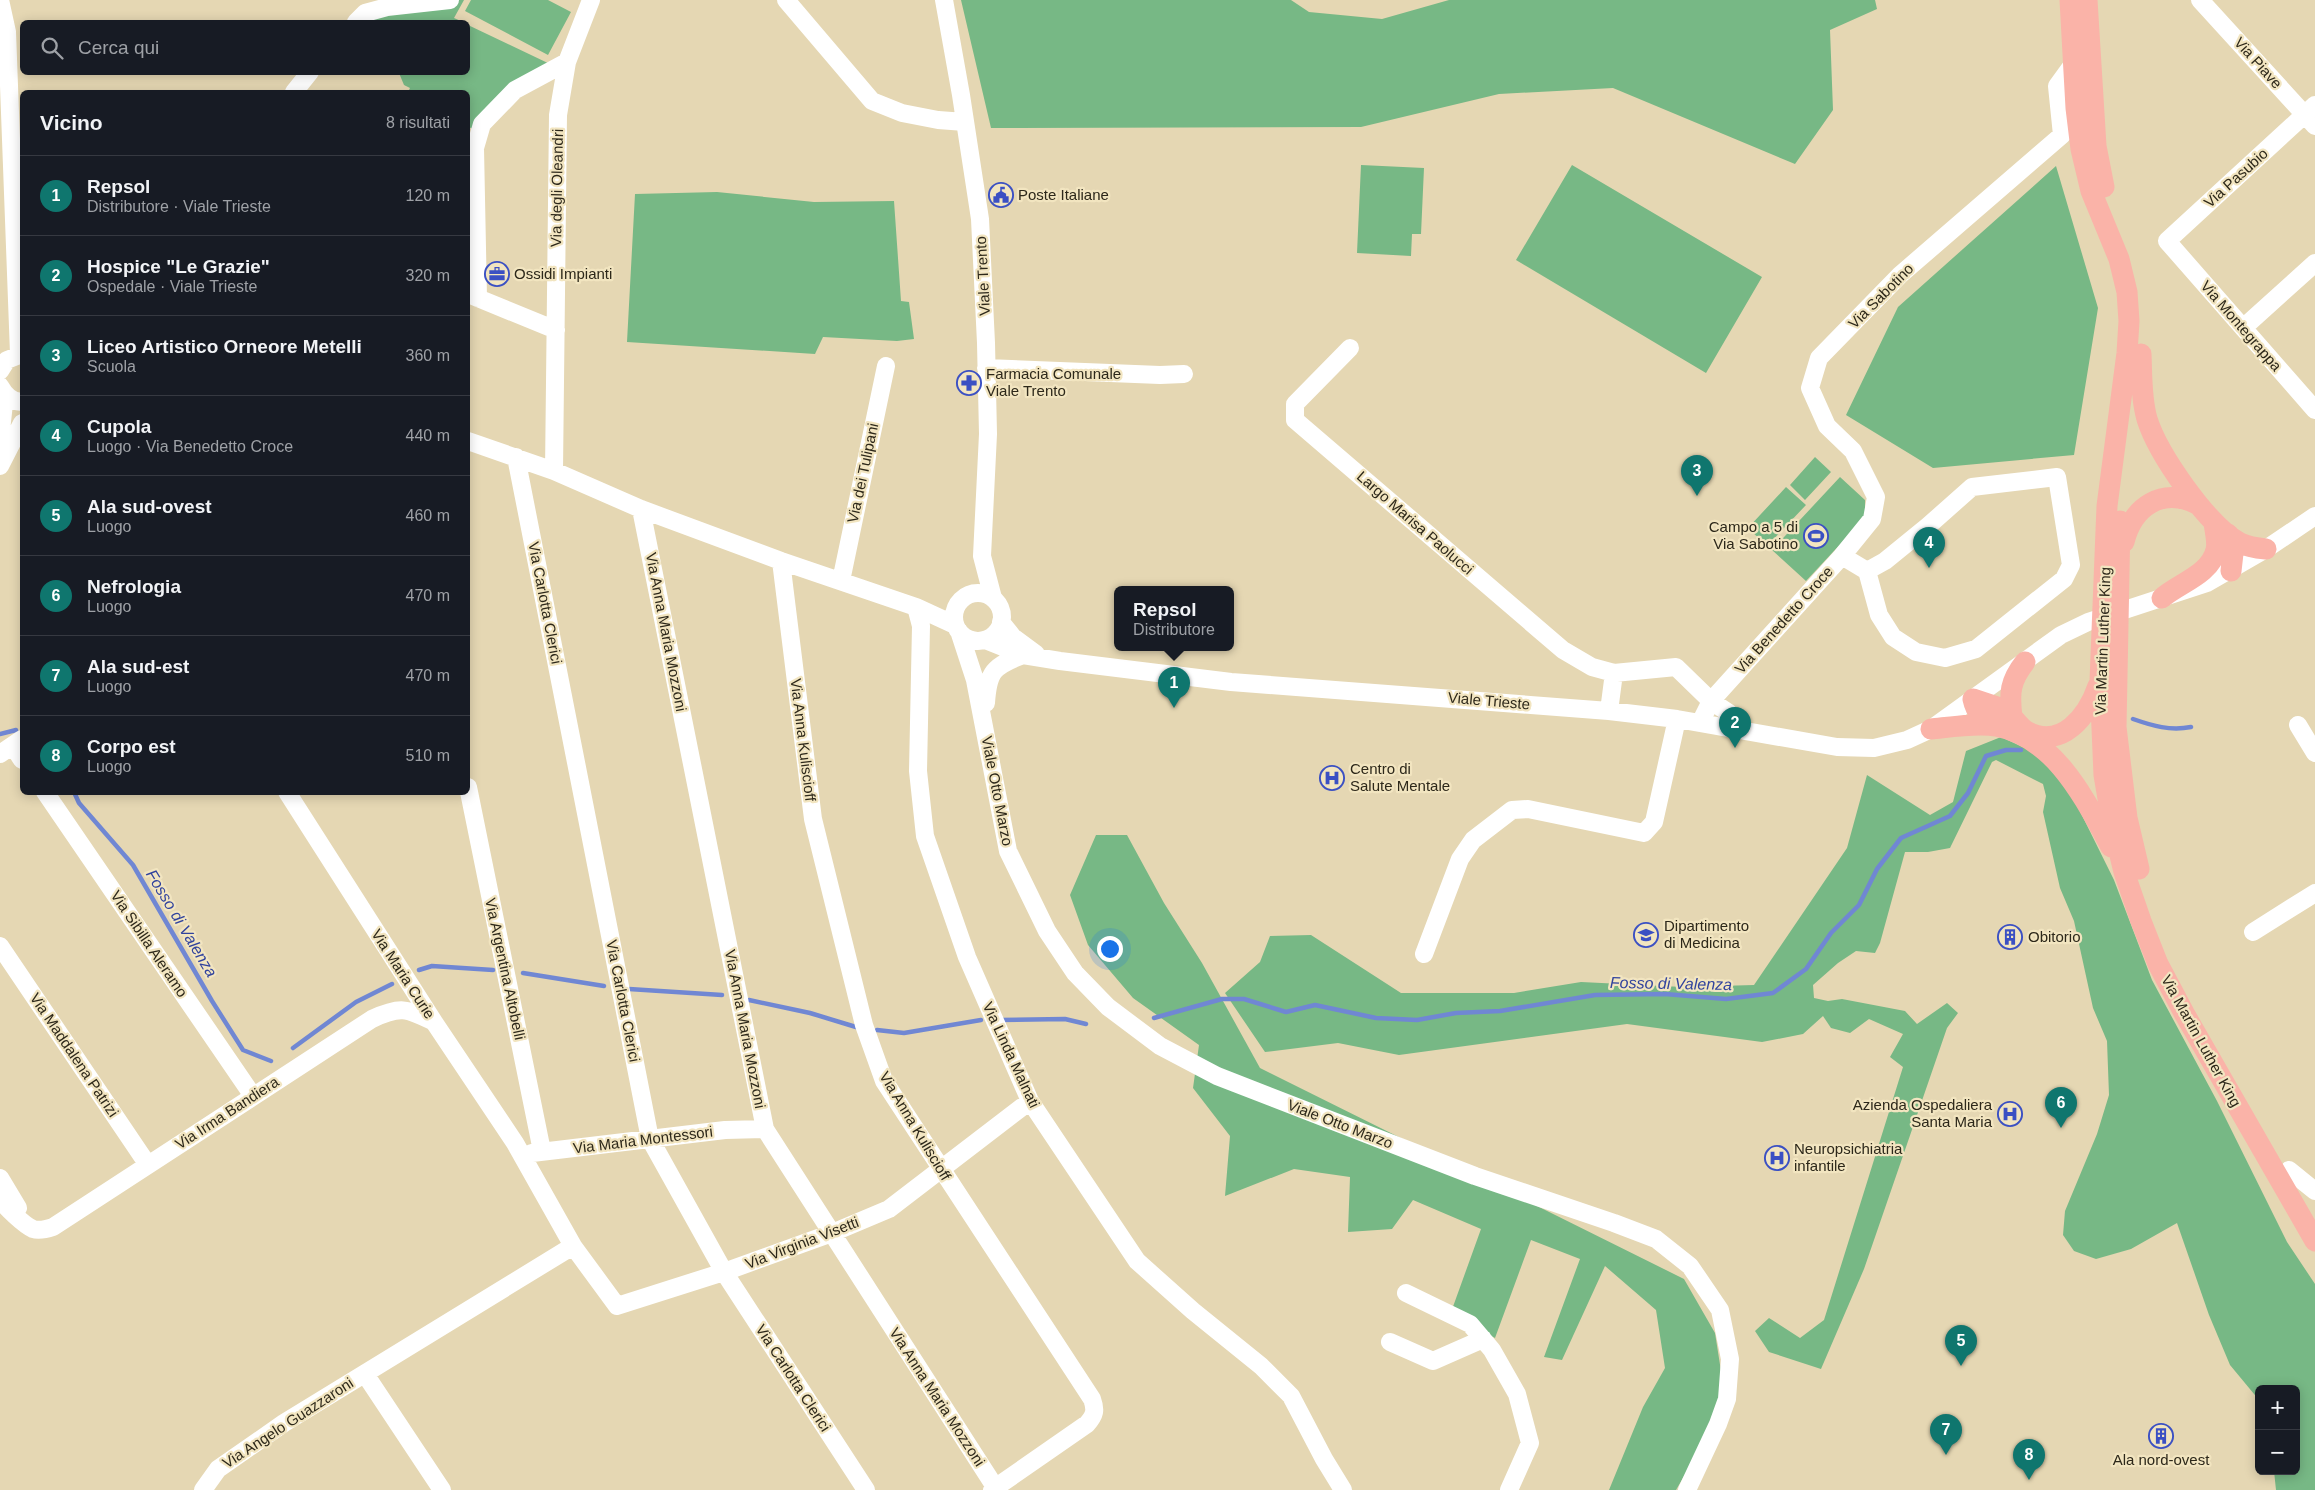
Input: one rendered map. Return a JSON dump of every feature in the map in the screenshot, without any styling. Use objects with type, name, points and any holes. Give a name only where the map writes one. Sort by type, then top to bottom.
[{"type":"main road","name":"Via Martin Luther King","points":[[2070,0],[2080,149],[2091,190],[2119,259],[2127,292],[2129,321],[2127,353],[2107,506],[2113,557]]},
{"type":"main road","name":"Via Martin Luther King","points":[[2088,0],[2096,146],[2104,187],[2132,254],[2140,289],[2144,321],[2113,557],[2104,776],[2124,872],[2158,964],[2315,1241]]},
{"type":"main road","points":[[2141,354],[2142,394],[2148,421],[2156,439],[2197,504],[2234,553],[2231,570]]},
{"type":"main road","points":[[2113,557],[2135,516],[2152,501],[2173,497],[2197,504]]},
{"type":"main road","points":[[2220,536],[2250,547],[2266,549]]},
{"type":"main road","points":[[2162,598],[2174,588],[2206,568],[2220,536]]},
{"type":"main road","points":[[2004,722],[2015,675],[2025,662]]},
{"type":"main road","name":"Via Martin Luther King","points":[[2108,680],[2116,727],[2127,818],[2138,868],[2154,917],[2196,1006],[2315,1213]]},
{"type":"main road","points":[[1974,699],[1975,709],[1982,719],[2004,722],[2045,736],[2063,733],[2079,722],[2108,680]]},
{"type":"main road","points":[[1931,729],[2004,722],[2018,735],[2040,747],[2063,766],[2088,806],[2124,872]]},
{"type":"street","points":[[0,0],[18,138],[20,282]]},
{"type":"street","points":[[361,12],[450,0]]},
{"type":"street","name":"Via degli Oleandri","points":[[554,471],[558,115],[567,62],[591,0]]},
{"type":"street","points":[[786,0],[872,101],[911,115],[965,122]]},
{"type":"street","name":"Viale Trento","points":[[944,0],[980,219],[988,434],[982,556],[993,598]]},
{"type":"street","name":"Via Piave","points":[[2200,0],[2312,115]]},
{"type":"street","points":[[556,330],[473,296],[475,148],[482,124],[515,90],[567,62]]},
{"type":"street","name":"Via Sabotino","points":[[1842,556],[1872,520],[1876,497],[1853,451],[1827,426],[1810,388],[1818,358],[1900,276],[2062,136],[2057,86],[2073,64]]},
{"type":"street","points":[[296,90],[308,75]]},
{"type":"street","name":"Via Pasubio","points":[[2167,241],[2312,115]]},
{"type":"street","name":"Via Montegrappa","points":[[2167,241],[2314,408]]},
{"type":"street","points":[[2243,328],[2315,263]]},
{"type":"street","name":"Largo Marisa Paolucci","points":[[1350,348],[1294,404],[1295,420],[1563,650],[1592,667],[1614,673],[1676,667],[1712,701]]},
{"type":"street","points":[[0,371],[7,360],[20,354]]},
{"type":"street","name":"Via dei Tulipani","points":[[841,581],[886,366]]},
{"type":"street","points":[[986,368],[1160,375],[1184,374]]},
{"type":"street","points":[[2,390],[11,399],[20,401]]},
{"type":"street","points":[[0,440],[2,390]]},
{"type":"street","points":[[0,466],[20,427]]},
{"type":"street","points":[[470,442],[554,471],[641,509],[781,561],[920,609],[957,628],[969,639],[984,640],[998,630],[1001,622],[1001,609],[993,598],[984,593],[920,609]]},
{"type":"street","name":"Via Carlotta Clerici","points":[[516,457],[650,1139],[724,1272],[866,1490]]},
{"type":"street","points":[[2057,477],[2071,565],[2064,579],[1976,649],[1945,658],[1916,652],[1893,637],[1879,615],[1867,571],[1885,561],[1972,487],[2057,477]]},
{"type":"street","name":"Via Anna Maria Mozzoni","points":[[641,509],[765,1129],[995,1489]]},
{"type":"street","name":"Viale Trieste","points":[[984,640],[1023,655],[1042,659],[1231,682],[1609,711],[1677,719],[1837,747],[1874,748],[1907,740],[1931,729],[2061,635],[2078,626],[2207,583],[2266,549],[2315,516]]},
{"type":"street","name":"Viale Trento","points":[[964,598],[982,556]]},
{"type":"street","name":"Via Benedetto Croce","points":[[1700,723],[1712,701],[1842,556],[1867,571]]},
{"type":"street","name":"Via Anna Kuliscioff","points":[[781,561],[813,819],[864,1025],[884,1081],[1092,1399],[1095,1407],[1094,1415],[1087,1424],[995,1489]]},
{"type":"street","points":[[957,628],[955,612],[964,598]]},
{"type":"street","name":"Via Linda Malnati","points":[[920,609],[918,771],[925,836],[966,957],[1030,1101],[1137,1261],[1193,1312],[1260,1366],[1292,1396],[1324,1459],[1343,1490]]},
{"type":"street","points":[[1001,622],[1013,637],[1042,659]]},
{"type":"street","name":"Viale Otto Marzo","points":[[957,628],[975,680],[1008,851],[1047,931],[1074,973],[1108,1007],[1160,1046],[1217,1076],[1475,1176],[1656,1239],[1690,1266],[1720,1310],[1730,1359],[1726,1399],[1718,1424],[1687,1490]]},
{"type":"street","name":"Viale Otto Marzo","points":[[975,680],[984,640]]},
{"type":"street","points":[[984,724],[988,681],[994,670],[1005,662],[1023,655]]},
{"type":"street","points":[[1609,711],[1614,673]]},
{"type":"street","name":"Via Benedetto Croce","points":[[1727,684],[1729,713]]},
{"type":"street","points":[[1712,701],[1729,713],[1744,730]]},
{"type":"street","points":[[1424,954],[1460,859],[1474,840],[1512,810],[1528,808],[1644,833],[1654,822],[1677,719]]},
{"type":"street","points":[[2298,725],[2315,753]]},
{"type":"street","name":"Via Sibilla Aleramo","points":[[47,795],[253,1096]]},
{"type":"street","name":"Via Maria Curie","points":[[289,795],[434,1022],[522,1154]]},
{"type":"street","name":"Via Argentina Altobelli","points":[[470,795],[542,1152]]},
{"type":"street","points":[[2252,932],[2315,893]]},
{"type":"street","name":"Via Maddalena Patrizi","points":[[0,946],[148,1164]]},
{"type":"street","name":"Via Irma Bandiera","points":[[0,1199],[4,1206],[32,1228],[53,1227],[372,1019],[393,1009],[416,1013],[434,1022]]},
{"type":"street","name":"Via Virginia Visetti","points":[[522,1154],[573,1246],[617,1306],[724,1272],[832,1234],[889,1209],[1030,1101]]},
{"type":"street","name":"Via Maria Montessori","points":[[522,1154],[725,1130],[765,1129]]},
{"type":"street","points":[[2289,1170],[2315,1191]]},
{"type":"street","points":[[0,1178],[24,1222]]},
{"type":"street","points":[[365,1374],[573,1246]]},
{"type":"street","points":[[1406,1293],[1470,1324],[1492,1350],[1517,1394],[1530,1443],[1510,1490]]},
{"type":"street","points":[[1390,1342],[1433,1361],[1483,1339]]},
{"type":"street","name":"Via Angelo Guazzaroni","points":[[202,1490],[218,1469],[284,1423],[365,1374],[442,1490]]},
{"type":"green space","points":[[464,0],[454,18],[458,20],[367,20],[367,16]]},
{"type":"green space","points":[[471,0],[548,0],[571,12],[548,55],[465,11]]},
{"type":"green space","points":[[961,0],[1291,0],[1309,12],[1382,19],[1449,0],[1875,0],[1877,9],[1830,30],[1833,110],[1795,164],[1613,88],[1499,94],[1361,127],[991,128]]},
{"type":"green space","points":[[470,26],[552,65],[474,129],[470,128],[470,90],[409,90],[410,88],[404,85],[400,75],[470,75]]},
{"type":"green space","points":[[1361,165],[1424,168],[1421,234],[1412,234],[1411,256],[1357,253]]},
{"type":"green space","points":[[1572,165],[1762,277],[1706,373],[1516,260]]},
{"type":"green space","points":[[2056,166],[2098,308],[2074,455],[1933,468],[1846,415],[1898,307]]},
{"type":"green space","points":[[717,192],[814,202],[894,201],[901,301],[909,302],[914,339],[897,341],[823,337],[815,354],[627,342],[635,194]]},
{"type":"green space","points":[[1815,457],[1831,472],[1805,500],[1790,485]]},
{"type":"green space","name":"Campo a 5 di Via Sabotino","points":[[1840,477],[1865,500],[1865,514],[1860,523],[1806,581],[1772,550]]},
{"type":"green space","points":[[1786,487],[1806,505],[1767,546],[1748,528]]},
{"type":"green space","points":[[2001,737],[2038,754],[2068,787],[2114,880],[2152,980],[2217,1101],[2287,1242],[2315,1284],[2315,1490],[2276,1490],[2274,1475],[2300,1475],[2300,1385],[2255,1385],[2255,1395],[2230,1365],[2209,1315],[2177,1223],[2131,1249],[2096,1259],[2074,1251],[2063,1235],[2065,1211],[2097,1134],[2109,1095],[2107,1041],[2093,1008],[2074,921],[2060,888],[2043,812],[2046,796],[2043,784],[1996,760],[1992,762],[1950,848],[1928,852],[1905,852],[1880,943],[1875,953],[1856,951],[1838,963],[1813,985],[1814,998],[1828,1001],[1842,999],[1905,1011],[1917,1024],[1947,1003],[1958,1013],[1947,1028],[1864,1269],[1821,1369],[1769,1352],[1755,1331],[1769,1318],[1800,1338],[1824,1320],[1903,1067],[1890,1057],[1903,1034],[1869,1019],[1850,1033],[1831,1028],[1823,1016],[1803,1034],[1762,1042],[1627,1024],[1399,1055],[1338,1043],[1265,1052],[1225,993],[1260,962],[1270,936],[1311,935],[1401,993],[1514,993],[1581,982],[1683,987],[1754,985],[1847,848],[1867,775],[1930,815],[1953,802],[1966,751]]},
{"type":"green space","points":[[1096,835],[1127,835],[1164,903],[1202,963],[1260,1068],[1684,1279],[1715,1333],[1724,1390],[1701,1447],[1676,1490],[1609,1490],[1643,1407],[1665,1368],[1656,1310],[1605,1266],[1562,1360],[1544,1357],[1580,1259],[1531,1240],[1495,1338],[1450,1315],[1481,1229],[1413,1200],[1392,1229],[1348,1232],[1350,1177],[1294,1169],[1225,1196],[1230,1136],[1193,1088],[1199,1045],[1133,998],[1088,945],[1070,895]]},
{"type":"waterway","name":"Fosso di Valenza","points":[[2133,719],[2162,727],[2191,727]]},
{"type":"waterway","name":"Fosso di Valenza","points":[[0,734],[16,730]]},
{"type":"waterway","name":"Fosso di Valenza","points":[[1154,1018],[1222,999],[1244,999],[1286,1012],[1315,1005],[1376,1018],[1417,1020],[1456,1013],[1500,1011],[1595,995],[1665,994],[1726,999],[1773,993],[1806,969],[1831,933],[1859,905],[1877,869],[1901,838],[1950,816],[1968,793],[1986,756],[2006,750],[2021,750]]},
{"type":"waterway","name":"Fosso di Valenza","points":[[75,795],[79,803],[133,865],[212,1001],[243,1050],[271,1061]]},
{"type":"waterway","name":"Fosso di Valenza","points":[[419,970],[432,966],[493,970]]},
{"type":"waterway","name":"Fosso di Valenza","points":[[523,973],[604,986]]},
{"type":"waterway","name":"Fosso di Valenza","points":[[293,1048],[356,1002],[392,984]]},
{"type":"waterway","name":"Fosso di Valenza","points":[[629,989],[722,995]]},
{"type":"waterway","name":"Fosso di Valenza","points":[[749,1000],[810,1013],[856,1027]]},
{"type":"waterway","name":"Fosso di Valenza","points":[[999,1020],[1065,1019],[1086,1024]]},
{"type":"waterway","name":"Fosso di Valenza","points":[[877,1030],[904,1033],[981,1020]]},
{"type":"place","name":"Poste Italiane","points":[[1001,195]]},
{"type":"place","name":"Ossidi Impianti","points":[[497,274]]},
{"type":"place","name":"Farmacia Comunale Viale Trento","points":[[969,383]]},
{"type":"place","name":"Liceo Artistico Orneore Metelli","points":[[1697,496]]},
{"type":"place","name":"Campo a 5 di Via Sabotino","points":[[1816,536]]},
{"type":"place","name":"Cupola","points":[[1929,568]]},
{"type":"place","name":"Repsol","points":[[1174,708]]},
{"type":"place","name":"Hospice \"Le Grazie\"","points":[[1735,748]]},
{"type":"place","name":"Centro di Salute Mentale","points":[[1332,778]]},
{"type":"place","name":"Dipartimento di Medicina","points":[[1646,935]]},
{"type":"place","name":"Obitorio","points":[[2010,937]]},
{"type":"place","name":"Azienda Ospedaliera Santa Maria","points":[[2010,1114]]},
{"type":"place","name":"Nefrologia","points":[[2061,1128]]},
{"type":"place","name":"Neuropsichiatria infantile","points":[[1777,1158]]},
{"type":"place","name":"Ala sud-ovest","points":[[1961,1366]]},
{"type":"place","name":"Ala nord-ovest","points":[[2161,1436]]},
{"type":"place","name":"Ala sud-est","points":[[1946,1455]]},
{"type":"place","name":"Corpo est","points":[[2029,1480]]}]
